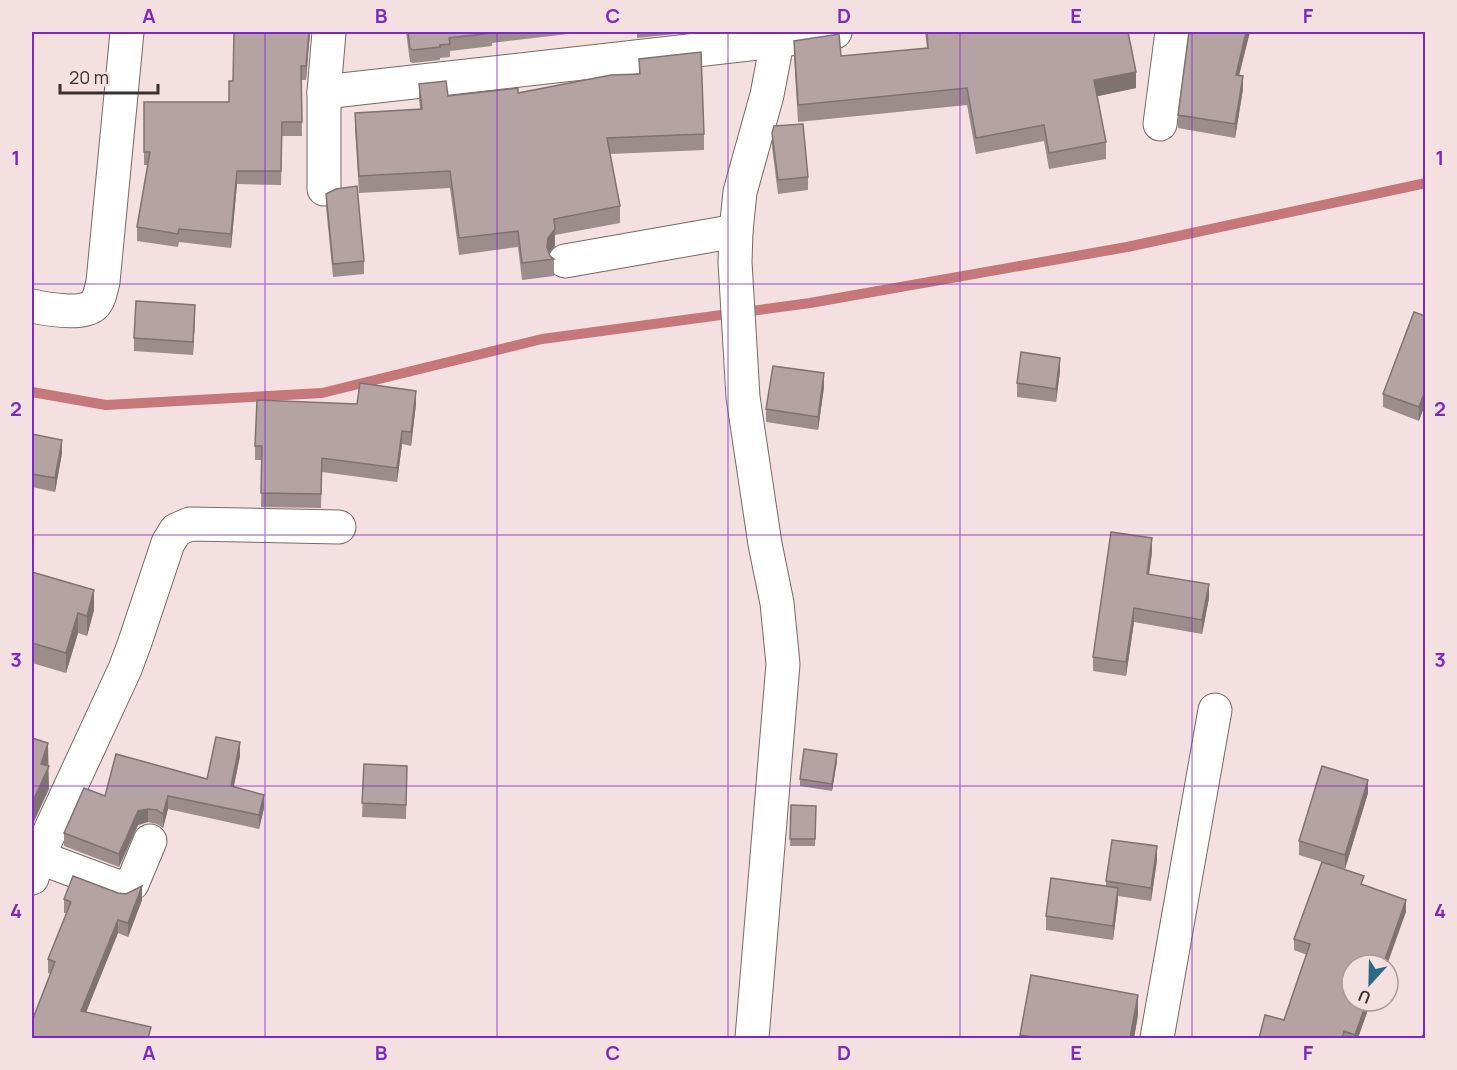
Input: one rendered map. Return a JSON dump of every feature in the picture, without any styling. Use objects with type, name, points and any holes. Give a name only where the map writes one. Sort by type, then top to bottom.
[{"type":"street","points":[[32,306],[53,310],[82,310],[91,307],[98,299],[103,282],[127,32]]},
{"type":"street","points":[[324,189],[324,92],[329,32]]},
{"type":"street","points":[[324,92],[778,36],[835,32]]},
{"type":"street","points":[[1160,124],[1172,32]]},
{"type":"street","points":[[752,1038],[783,664],[777,603],[765,544],[743,397],[736,246],[740,192],[767,95],[778,36]]},
{"type":"street","points":[[565,261],[736,246]]},
{"type":"street","points":[[150,841],[132,884],[124,889],[35,868],[124,669],[168,543],[176,530],[190,524],[339,527]]},
{"type":"street","points":[[1157,1038],[1215,710]]},
{"type":"building","points":[[234,32],[309,32],[306,66],[301,66],[302,122],[282,122],[281,171],[237,171],[231,234],[179,229],[178,234],[137,227],[150,152],[144,152],[144,102],[229,102],[229,81],[233,81]]},
{"type":"building","points":[[408,32],[492,33],[449,38],[450,44],[413,50],[410,48]]},
{"type":"building","points":[[927,32],[1128,32],[1136,72],[1094,80],[1106,142],[1049,153],[1044,125],[976,138],[967,88],[798,105],[794,41],[839,34],[841,56],[928,48]]},
{"type":"building","points":[[1189,32],[1246,32],[1236,75],[1243,76],[1235,124],[1178,115]]},
{"type":"building","points":[[701,52],[704,134],[607,138],[620,206],[554,219],[555,229],[548,238],[547,247],[550,256],[554,259],[522,263],[518,231],[459,238],[450,171],[359,176],[355,113],[422,109],[419,84],[446,81],[448,96],[518,88],[518,93],[611,75],[640,74],[639,59]]},
{"type":"building","points":[[803,124],[808,177],[778,180],[772,133],[774,126]]},
{"type":"building","points":[[357,186],[364,261],[333,264],[326,194],[336,189]]},
{"type":"building","points":[[136,301],[195,305],[193,342],[134,338]]},
{"type":"building","points":[[1414,312],[1425,316],[1425,391],[1419,407],[1383,394]]},
{"type":"building","points":[[1021,352],[1060,358],[1056,389],[1017,383]]},
{"type":"building","points":[[773,366],[824,373],[818,417],[766,409]]},
{"type":"building","points":[[360,383],[416,391],[411,432],[402,431],[397,468],[322,458],[321,494],[261,493],[262,446],[255,446],[257,400],[357,404]]},
{"type":"building","points":[[32,434],[62,440],[55,478],[32,474]]},
{"type":"building","points":[[1111,532],[1152,538],[1147,574],[1209,584],[1202,620],[1134,608],[1126,662],[1093,657]]},
{"type":"building","points":[[32,572],[94,590],[87,616],[78,613],[66,653],[32,643]]},
{"type":"building","points":[[216,737],[240,742],[231,786],[264,795],[259,815],[168,796],[163,814],[157,810],[138,811],[119,854],[64,833],[84,788],[105,796],[116,754],[207,779]]},
{"type":"building","points":[[32,738],[48,743],[41,764],[49,766],[32,803]]},
{"type":"building","points":[[804,749],[837,754],[832,784],[800,779]]},
{"type":"building","points":[[364,764],[407,766],[406,805],[362,803]]},
{"type":"building","points":[[1322,766],[1368,780],[1345,855],[1299,841]]},
{"type":"building","points":[[791,805],[816,806],[815,839],[790,839]]},
{"type":"building","points":[[1112,840],[1157,846],[1151,888],[1106,881]]},
{"type":"building","points":[[1322,862],[1364,876],[1361,884],[1406,900],[1387,953],[1340,953],[1340,1013],[1363,1013],[1355,1035],[1344,1031],[1342,1038],[1259,1038],[1265,1015],[1284,1020],[1310,944],[1294,939]]},
{"type":"building","points":[[73,876],[118,893],[126,894],[142,886],[128,923],[118,920],[81,1011],[151,1027],[148,1038],[32,1038],[32,1021],[55,962],[48,959],[71,902],[64,899]]},
{"type":"building","points":[[1051,878],[1118,888],[1113,926],[1046,916]]},
{"type":"building","points":[[1031,975],[1138,995],[1130,1038],[1041,1038],[1020,1035]]},
{"type":"waterway","points":[[32,392],[106,405],[322,393],[542,339],[810,303],[1127,247],[1426,183]]}]
